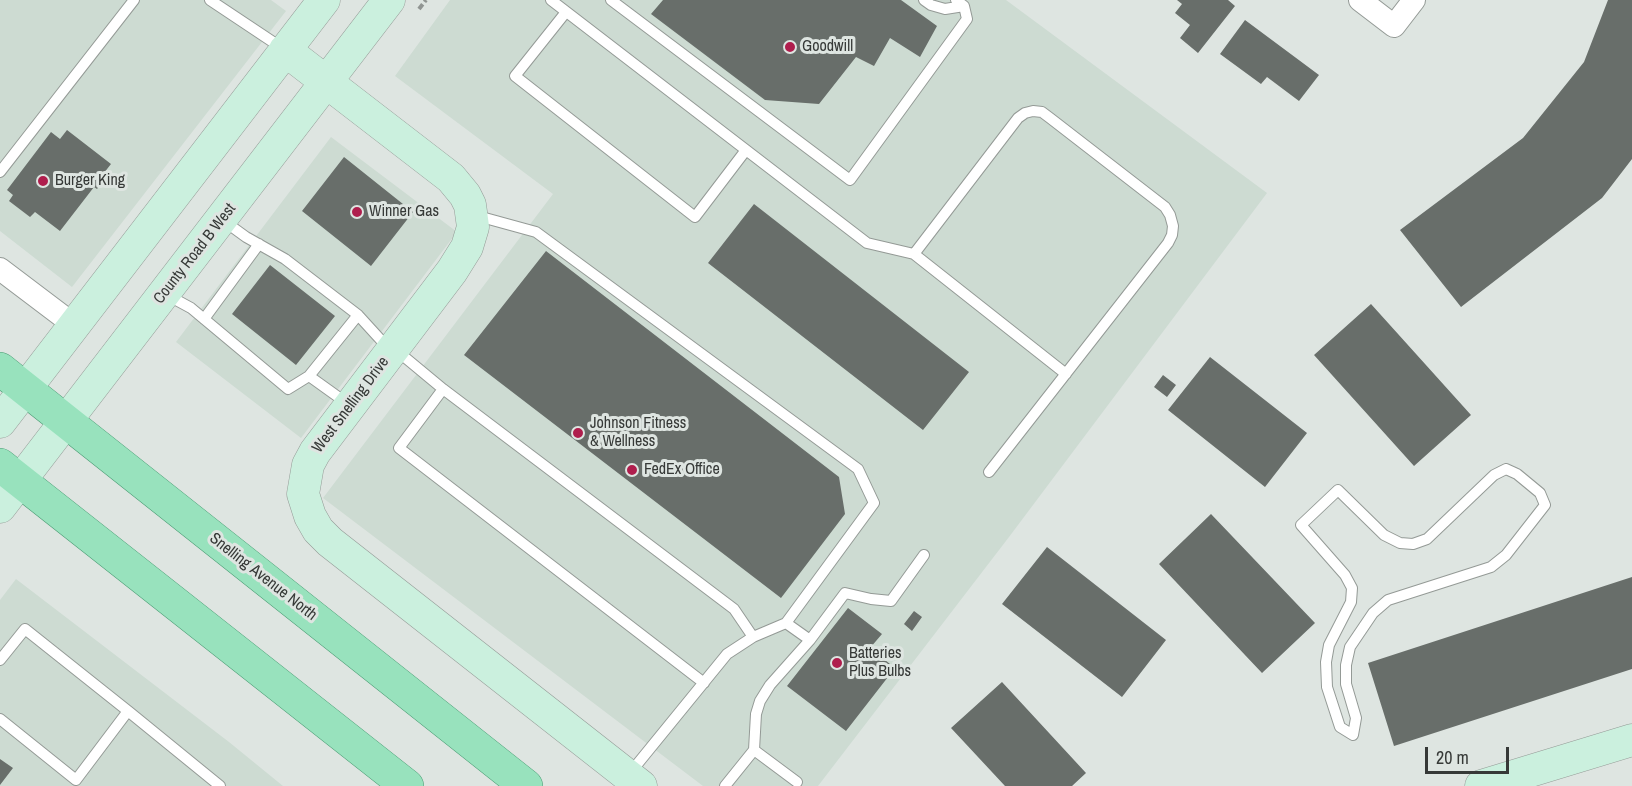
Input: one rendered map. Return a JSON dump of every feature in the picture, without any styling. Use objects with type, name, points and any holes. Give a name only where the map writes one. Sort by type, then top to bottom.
[{"type":"main road","name":"Snelling Avenue North","points":[[0,369],[526,786]]},
{"type":"main road","points":[[10,473],[407,786]]},
{"type":"street","points":[[0,422],[324,0]]},
{"type":"street","name":"County Road B West","points":[[0,507],[10,473],[66,421],[389,0]]},
{"type":"street","points":[[1360,0],[1394,26],[1414,0]]},
{"type":"street","points":[[285,50],[451,178],[465,195],[472,214]]},
{"type":"street","name":"West Snelling Drive","points":[[472,214],[473,227],[467,248],[453,271],[315,452],[306,474],[304,502],[318,530],[340,549],[635,781]]},
{"type":"street","points":[[0,269],[74,325]]},
{"type":"street","points":[[1481,786],[1632,740]]},
{"type":"lane","points":[[0,172],[134,0]]},
{"type":"lane","points":[[210,0],[285,50]]},
{"type":"lane","points":[[551,0],[867,243],[914,254],[1066,374]]},
{"type":"lane","points":[[611,0],[850,180],[967,19],[960,3],[945,9],[931,5],[924,0]]},
{"type":"lane","points":[[566,12],[515,76],[695,217],[746,150]]},
{"type":"lane","points":[[914,254],[1018,118],[1033,111],[1042,112],[1059,124],[1165,207],[1170,215],[1173,226],[1168,243],[989,472]]},
{"type":"lane","points":[[472,214],[536,232],[858,469],[874,503],[786,623],[753,637],[727,654],[635,781]]},
{"type":"lane","points":[[221,219],[285,259],[358,315],[392,349],[443,389],[734,609],[753,637]]},
{"type":"lane","points":[[204,319],[259,244]]},
{"type":"lane","points":[[164,293],[190,308],[288,389],[309,376],[358,315]]},
{"type":"lane","points":[[309,376],[349,405]]},
{"type":"lane","points":[[443,389],[399,448],[704,683]]},
{"type":"lane","points":[[1506,469],[1517,474],[1540,493],[1545,505],[1506,555],[1491,567],[1388,600],[1373,613],[1350,647],[1346,665],[1346,684],[1356,718],[1353,735],[1340,727],[1327,687],[1326,662],[1329,645],[1351,602],[1352,588],[1345,575],[1301,525],[1338,490],[1384,535],[1400,543],[1413,544],[1426,539],[1494,475],[1506,469]]},
{"type":"lane","points":[[725,786],[754,750],[756,714],[760,701],[770,685],[810,640],[845,593],[891,601],[924,555]]},
{"type":"lane","points":[[786,623],[810,640]]},
{"type":"lane","points":[[0,660],[25,629],[220,786]]},
{"type":"lane","points":[[0,719],[76,780],[128,711]]},
{"type":"lane","points":[[754,750],[797,782]]},
{"type":"shaded area","points":[[0,0],[271,0],[286,11],[72,287],[0,231]]},
{"type":"shaded area","points":[[450,0],[1006,0],[1267,193],[1009,537],[818,786],[703,786],[323,498],[553,194],[395,76]]},
{"type":"shaded area","points":[[331,137],[457,232],[301,438],[176,342]]},
{"type":"shaded area","points":[[16,579],[283,786],[0,786],[0,600]]},
{"type":"building","name":"Goodwill","points":[[663,0],[901,0],[937,26],[920,57],[890,38],[874,66],[856,57],[819,104],[765,100],[651,14]]},
{"type":"building","points":[[1177,0],[1228,0],[1235,6],[1198,53],[1180,38],[1190,25],[1175,13],[1182,4]]},
{"type":"building","points":[[1608,0],[1632,0],[1632,159],[1602,198],[1461,307],[1400,230],[1523,138],[1584,62]]},
{"type":"building","points":[[1245,20],[1319,75],[1299,101],[1267,77],[1261,84],[1220,54]]},
{"type":"building","points":[[67,130],[111,164],[100,178],[104,180],[97,189],[94,187],[60,231],[35,212],[30,217],[9,201],[13,195],[7,190],[51,132],[60,139]]},
{"type":"building","name":"Winner Gas","points":[[344,157],[413,212],[371,266],[302,211]]},
{"type":"building","points":[[754,204],[969,372],[923,430],[708,263]]},
{"type":"building","points":[[546,251],[839,477],[845,514],[781,598],[464,355]]},
{"type":"building","points":[[270,265],[335,316],[296,365],[232,314]]},
{"type":"building","points":[[1371,304],[1471,415],[1414,466],[1314,355]]},
{"type":"building","points":[[1210,357],[1307,433],[1265,487],[1168,410]]},
{"type":"building","points":[[1163,375],[1176,385],[1167,397],[1154,387]]},
{"type":"building","points":[[1211,514],[1315,623],[1262,673],[1159,564]]},
{"type":"building","points":[[1047,547],[1166,640],[1122,697],[1002,604]]},
{"type":"building","points":[[1632,577],[1632,669],[1394,746],[1368,663]]},
{"type":"building","points":[[848,608],[882,634],[870,648],[895,668],[846,731],[787,686]]},
{"type":"building","points":[[914,611],[922,617],[912,631],[904,624]]},
{"type":"building","points":[[1002,682],[1086,773],[1072,786],[1005,786],[951,728]]},
{"type":"building","points":[[0,759],[13,768],[0,785]]},
{"type":"place","name":"Goodwill","points":[[790,47]]},
{"type":"place","name":"Burger King","points":[[43,181]]},
{"type":"place","name":"Winner Gas","points":[[357,212]]},
{"type":"place","name":"Johnson Fitness & Wellness","points":[[578,433]]},
{"type":"place","name":"FedEx Office","points":[[632,470]]},
{"type":"place","name":"Batteries Plus Bulbs","points":[[837,663]]}]
